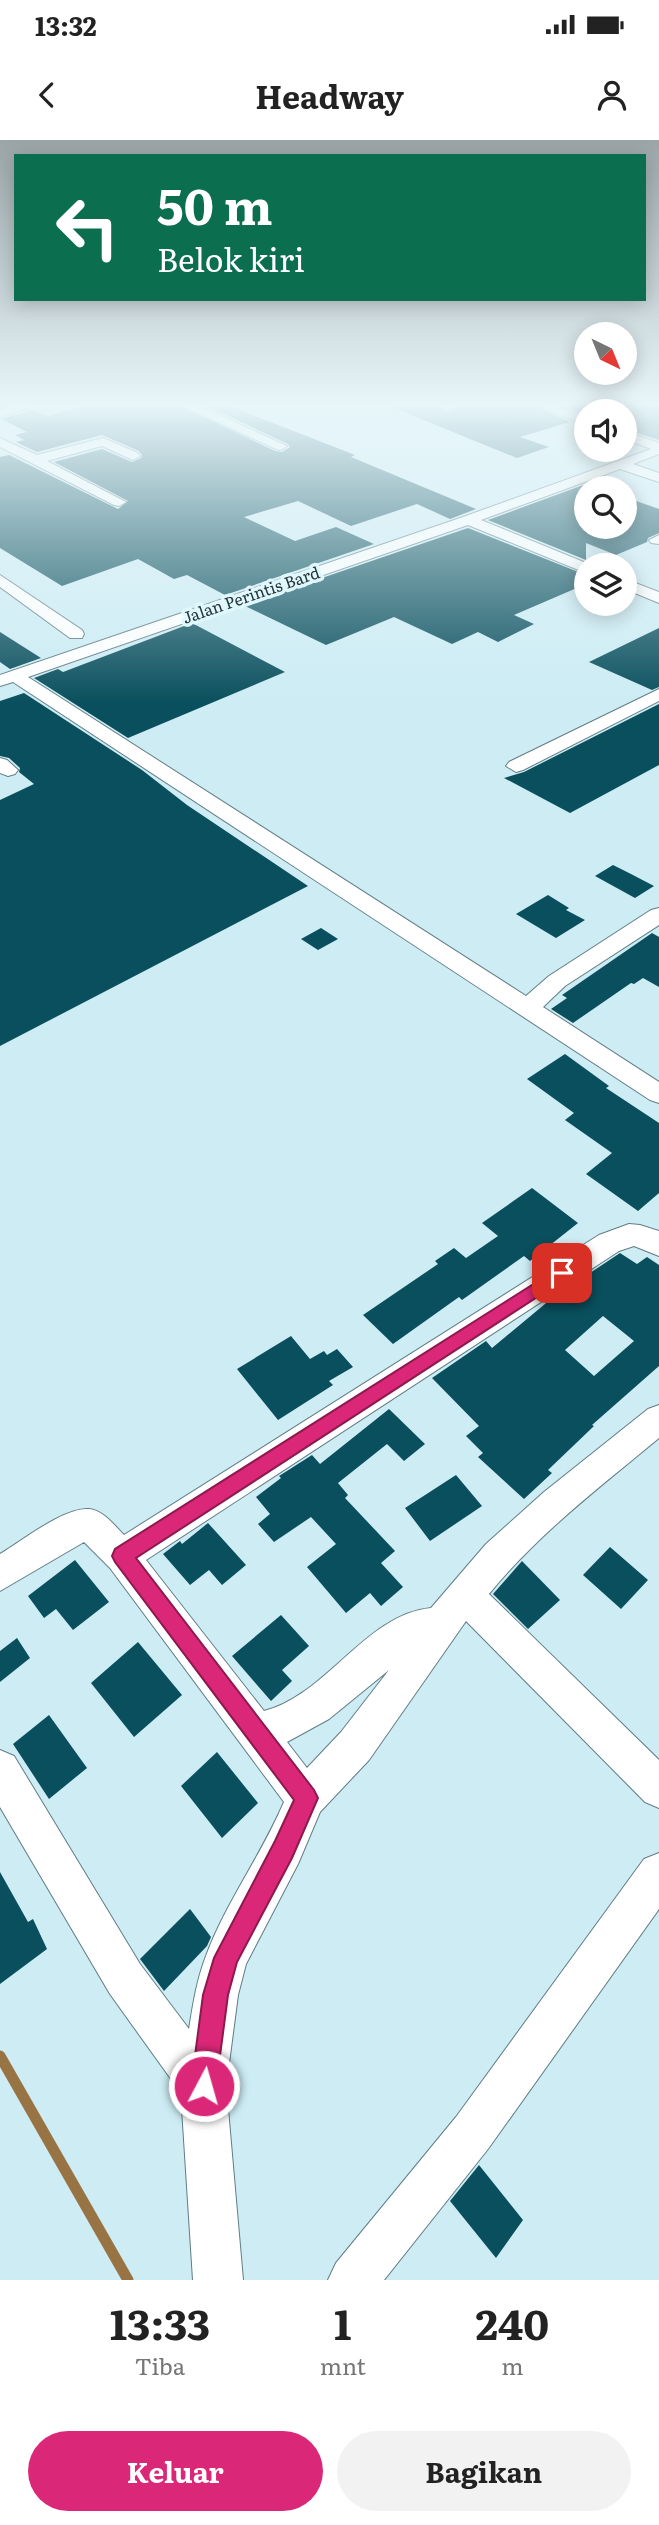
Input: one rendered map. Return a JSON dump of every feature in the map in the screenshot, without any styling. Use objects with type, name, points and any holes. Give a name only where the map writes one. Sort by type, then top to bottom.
[{"type":"street","name":"Jalan Perintis Bard","points":[[4,680],[515,503]]},
{"type":"street","points":[[468,520],[574,563]]},
{"type":"street","points":[[0,580],[76,634]]},
{"type":"street","points":[[637,589],[659,598]]},
{"type":"street","points":[[4,680],[527,1008],[659,1094]]},
{"type":"street","points":[[516,766],[659,694]]},
{"type":"street","points":[[527,1008],[557,981],[659,915]]},
{"type":"street","points":[[122,1556],[609,1243],[624,1235],[636,1233],[659,1245]]},
{"type":"street","points":[[218,2280],[204,2086],[216,1995],[226,1958],[284,1850],[306,1798],[355,1746],[406,1678],[440,1625],[498,1556],[556,1503],[659,1419]]},
{"type":"street","points":[[0,1574],[75,1527],[90,1525],[122,1556],[306,1798]]},
{"type":"street","points":[[465,1595],[659,1788]]},
{"type":"street","points":[[258,1732],[278,1729],[296,1718],[332,1693],[406,1633],[419,1627],[440,1625]]},
{"type":"street","points":[[0,1770],[125,1979],[204,2086]]},
{"type":"street","points":[[353,2280],[472,2133],[659,1874]]},
{"type":"building","points":[[0,503],[106,503],[118,509],[126,503],[292,503],[244,517],[295,541],[336,527],[374,544],[225,595],[187,575],[174,579],[138,559],[62,586],[0,548]]},
{"type":"building","points":[[302,503],[461,503],[476,509],[450,519],[417,504],[351,526]]},
{"type":"building","points":[[535,503],[574,503],[574,539],[637,539],[637,503],[659,509],[659,533],[648,538],[647,542],[621,553],[611,553],[586,543],[586,553],[574,555],[488,520]]},
{"type":"building","points":[[468,528],[574,570],[574,589],[514,615],[534,624],[498,642],[478,632],[452,644],[394,617],[326,645],[243,605]]},
{"type":"building","points":[[192,623],[285,672],[128,738],[34,678],[58,669],[63,672]]},
{"type":"building","points":[[659,628],[659,687],[652,690],[589,662]]},
{"type":"building","points":[[0,632],[41,658],[10,669],[0,662]]},
{"type":"building","points":[[24,693],[142,770],[187,805],[308,886],[0,1046],[0,800],[34,784],[19,772],[20,768],[9,758],[0,756],[0,701]]},
{"type":"building","points":[[659,704],[659,765],[570,813],[504,778],[524,772]]},
{"type":"building","points":[[613,865],[654,886],[635,898],[595,876]]},
{"type":"building","points":[[548,895],[569,908],[566,910],[585,920],[556,938],[516,914]]},
{"type":"building","points":[[321,928],[338,939],[318,950],[301,939]]},
{"type":"building","points":[[652,933],[659,937],[659,987],[643,978],[631,983],[573,1023],[551,1009],[567,998],[562,995]]},
{"type":"building","points":[[565,1054],[609,1086],[606,1088],[659,1123],[659,1193],[638,1211],[586,1174],[612,1153],[565,1120],[574,1113],[527,1079]]},
{"type":"building","points":[[532,1188],[578,1223],[530,1261],[524,1256],[462,1300],[459,1297],[393,1344],[363,1315],[438,1264],[435,1261],[454,1248],[466,1258],[498,1236],[482,1223]]},
{"type":"building","points":[[620,1253],[637,1264],[647,1257],[659,1265],[659,1366],[592,1425],[594,1426],[548,1470],[552,1473],[524,1499],[478,1457],[483,1453],[466,1436],[479,1426],[432,1378],[486,1341],[492,1348],[551,1299]],"holes":[[[603,1316],[634,1341],[594,1376],[565,1350]]]},
{"type":"building","points":[[291,1336],[310,1359],[324,1351],[327,1355],[337,1349],[353,1367],[329,1381],[333,1385],[278,1420],[237,1369]]},
{"type":"building","points":[[389,1409],[425,1444],[404,1461],[387,1444],[338,1483],[348,1495],[345,1498],[395,1551],[381,1563],[403,1587],[381,1606],[370,1593],[346,1613],[307,1567],[336,1544],[311,1517],[274,1542],[258,1524],[270,1514],[256,1497],[281,1478],[279,1476],[312,1455],[320,1464]]},
{"type":"building","points":[[456,1475],[482,1506],[430,1541],[405,1508]]},
{"type":"building","points":[[208,1523],[246,1565],[222,1585],[209,1570],[190,1585],[163,1554],[180,1541],[182,1544]]},
{"type":"building","points":[[610,1547],[648,1580],[621,1609],[583,1575]]},
{"type":"building","points":[[75,1560],[109,1602],[73,1630],[56,1609],[44,1618],[28,1596]]},
{"type":"building","points":[[522,1561],[560,1600],[528,1629],[493,1594]]},
{"type":"building","points":[[281,1615],[309,1646],[282,1670],[292,1681],[271,1701],[232,1656]]},
{"type":"building","points":[[17,1638],[30,1658],[0,1682],[0,1651]]},
{"type":"building","points":[[138,1642],[182,1695],[134,1737],[91,1683]]},
{"type":"building","points":[[49,1715],[87,1768],[49,1799],[13,1744]]},
{"type":"building","points":[[217,1752],[258,1803],[222,1838],[181,1786]]},
{"type":"building","points":[[0,1872],[28,1922],[33,1919],[47,1949],[0,1984]]},
{"type":"building","points":[[190,1909],[211,1937],[207,1946],[164,1991],[140,1959]]},
{"type":"building","points":[[479,2165],[523,2220],[496,2258],[450,2201]]},
{"type":"waterway","points":[[0,2056],[128,2280]]},
{"type":"route","points":[[204,2086],[216,1995],[226,1958],[284,1850],[306,1798],[122,1556],[562,1273]]}]
